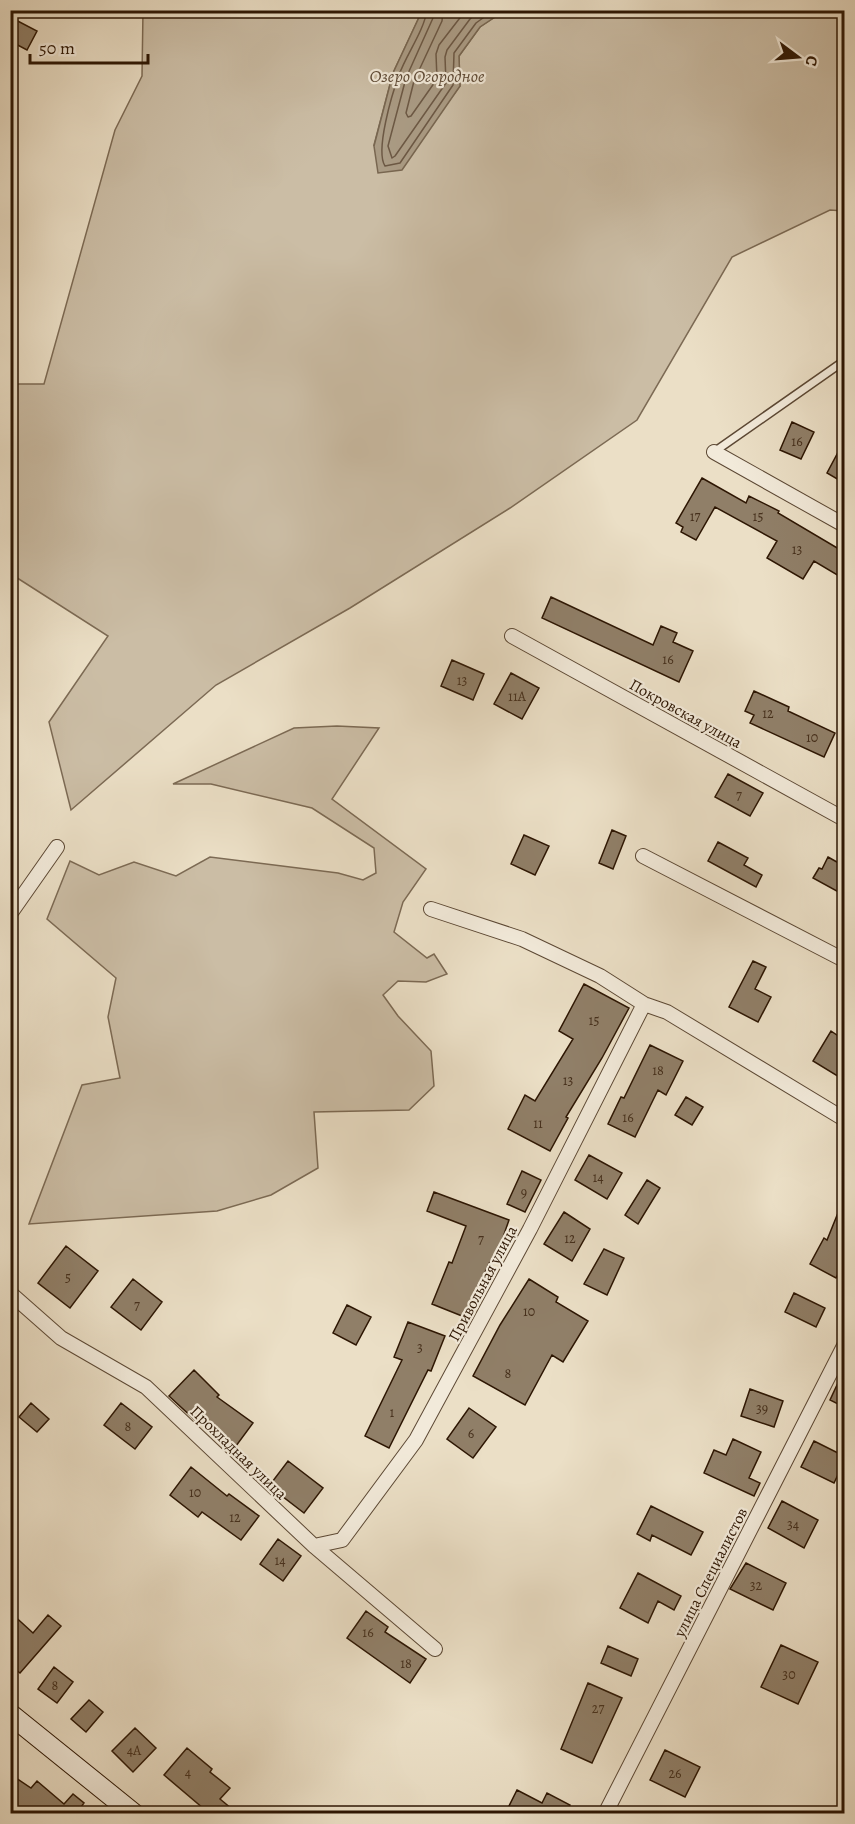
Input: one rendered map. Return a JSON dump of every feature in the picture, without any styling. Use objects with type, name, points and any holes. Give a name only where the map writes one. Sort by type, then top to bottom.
[{"type":"street","points":[[714,452],[844,525]]},
{"type":"street","name":"Покровская улица","points":[[512,636],[844,819]]},
{"type":"street","points":[[10,914],[57,847]]},
{"type":"street","points":[[643,856],[844,960]]},
{"type":"street","points":[[431,909],[522,939],[600,976],[644,1004],[667,1012],[844,1119]]},
{"type":"street","name":"Привольная улица","points":[[314,1546],[342,1540],[416,1440],[530,1229],[644,1004]]},
{"type":"street","name":"Прохладная улица","points":[[10,1293],[61,1338],[146,1386],[314,1546],[435,1649]]},
{"type":"street","name":"улица Специалистов","points":[[605,1814],[844,1346]]},
{"type":"street","points":[[10,1714],[135,1814]]},
{"type":"lane","points":[[714,452],[844,361]]},
{"type":"shaded area","points":[[143,11],[422,11],[393,73],[374,145],[437,117],[460,86],[459,56],[480,27],[504,11],[844,11],[844,211],[830,210],[732,257],[637,420],[510,508],[350,608],[216,685],[71,810],[49,722],[108,636],[11,574],[10,384],[44,384],[115,130],[142,76]]},
{"type":"shaded area","points":[[337,726],[379,728],[332,799],[426,869],[403,902],[394,932],[427,958],[434,954],[447,974],[426,982],[398,981],[383,995],[398,1016],[431,1051],[434,1086],[409,1110],[314,1112],[318,1168],[271,1195],[217,1211],[29,1224],[82,1085],[120,1078],[108,1017],[116,978],[47,919],[70,861],[99,875],[134,862],[176,876],[210,857],[338,873],[363,880],[376,873],[374,848],[312,808],[211,784],[173,784],[294,728]]},
{"type":"water","name":"Озеро Огородное","points":[[422,11],[504,11],[480,27],[459,56],[460,86],[402,170],[378,173],[374,146],[393,73]]},
{"type":"building","points":[[10,17],[37,31],[27,50],[10,41]]},
{"type":"building","points":[[792,422],[814,432],[801,459],[780,450]]},
{"type":"building","points":[[844,441],[844,483],[827,473]]},
{"type":"building","points":[[702,478],[746,503],[749,496],[779,511],[778,513],[844,552],[844,579],[814,561],[803,579],[767,558],[777,541],[715,507],[696,540],[681,532],[683,527],[676,523]]},
{"type":"building","points":[[551,597],[653,645],[661,626],[677,633],[673,642],[693,651],[679,682],[542,618]]},
{"type":"building","points":[[452,660],[484,674],[473,700],[441,686]]},
{"type":"building","points":[[511,673],[539,688],[522,719],[494,704]]},
{"type":"building","points":[[754,691],[789,707],[788,711],[835,733],[824,757],[750,723],[754,715],[745,711]]},
{"type":"building","points":[[728,774],[763,793],[750,816],[715,797]]},
{"type":"building","points":[[612,830],[626,836],[613,869],[599,863]]},
{"type":"building","points":[[524,835],[549,846],[535,875],[511,864]]},
{"type":"building","points":[[718,842],[748,858],[744,865],[762,875],[756,887],[708,861]]},
{"type":"building","points":[[828,857],[844,866],[844,895],[813,878],[819,868],[822,869]]},
{"type":"building","points":[[753,961],[766,967],[755,989],[771,997],[758,1022],[729,1007]]},
{"type":"building","points":[[584,984],[629,1008],[566,1117],[568,1118],[550,1151],[508,1129],[525,1095],[535,1101],[573,1039],[559,1031]]},
{"type":"building","points":[[831,1031],[844,1040],[844,1080],[813,1061]]},
{"type":"building","points":[[650,1045],[683,1061],[666,1095],[658,1090],[635,1137],[608,1124],[621,1097],[624,1098]]},
{"type":"building","points":[[686,1097],[703,1107],[692,1125],[675,1115]]},
{"type":"building","points":[[589,1155],[622,1173],[607,1199],[575,1180]]},
{"type":"building","points":[[522,1171],[541,1180],[525,1212],[507,1204]]},
{"type":"building","points":[[647,1180],[660,1188],[638,1224],[625,1215]]},
{"type":"building","points":[[434,1192],[509,1220],[500,1246],[488,1265],[467,1318],[432,1304],[449,1262],[452,1263],[466,1226],[427,1211]]},
{"type":"building","points":[[844,1198],[844,1262],[836,1278],[810,1264],[824,1238],[827,1240]]},
{"type":"building","points":[[564,1212],[590,1229],[572,1261],[544,1244]]},
{"type":"building","points":[[66,1246],[98,1271],[70,1308],[38,1283]]},
{"type":"building","points":[[604,1249],[624,1258],[607,1295],[584,1284]]},
{"type":"building","points":[[133,1279],[162,1302],[141,1330],[111,1307]]},
{"type":"building","points":[[529,1279],[558,1297],[556,1302],[588,1321],[563,1362],[552,1355],[525,1405],[473,1376],[500,1325]]},
{"type":"building","points":[[794,1293],[825,1308],[816,1327],[785,1312]]},
{"type":"building","points":[[347,1305],[371,1317],[356,1345],[333,1333]]},
{"type":"building","points":[[408,1322],[445,1336],[431,1371],[428,1370],[389,1448],[365,1436],[402,1360],[394,1357]]},
{"type":"building","points":[[194,1370],[219,1395],[217,1397],[253,1423],[236,1446],[197,1417],[195,1420],[169,1396]]},
{"type":"building","points":[[844,1370],[844,1407],[830,1400]]},
{"type":"building","points":[[750,1389],[783,1401],[774,1427],[741,1416]]},
{"type":"building","points":[[31,1403],[49,1419],[37,1432],[19,1417]]},
{"type":"building","points":[[121,1403],[152,1427],[135,1449],[104,1425]]},
{"type":"building","points":[[469,1408],[496,1427],[473,1458],[447,1439]]},
{"type":"building","points":[[733,1439],[761,1452],[749,1478],[760,1483],[754,1496],[704,1473],[714,1450],[726,1455]]},
{"type":"building","points":[[814,1441],[844,1456],[844,1462],[834,1483],[801,1467]]},
{"type":"building","points":[[288,1461],[323,1488],[304,1513],[269,1486]]},
{"type":"building","points":[[191,1467],[227,1496],[229,1494],[259,1516],[241,1540],[202,1512],[198,1517],[170,1495]]},
{"type":"building","points":[[782,1501],[818,1520],[804,1548],[768,1528]]},
{"type":"building","points":[[651,1506],[703,1532],[691,1555],[652,1535],[650,1541],[637,1534]]},
{"type":"building","points":[[278,1539],[301,1556],[283,1581],[260,1564]]},
{"type":"building","points":[[746,1563],[786,1583],[773,1610],[730,1589]]},
{"type":"building","points":[[638,1573],[681,1596],[674,1610],[658,1601],[648,1623],[620,1608]]},
{"type":"building","points":[[366,1611],[388,1627],[385,1632],[426,1659],[410,1683],[347,1638]]},
{"type":"building","points":[[10,1612],[33,1633],[48,1615],[61,1626],[20,1673],[10,1665]]},
{"type":"building","points":[[781,1645],[818,1662],[798,1704],[761,1687]]},
{"type":"building","points":[[608,1646],[638,1659],[631,1676],[601,1663]]},
{"type":"building","points":[[54,1667],[73,1682],[57,1703],[38,1689]]},
{"type":"building","points":[[588,1683],[622,1698],[592,1763],[561,1749]]},
{"type":"building","points":[[89,1700],[103,1712],[86,1732],[71,1719]]},
{"type":"building","points":[[135,1728],[156,1748],[133,1772],[112,1751]]},
{"type":"building","points":[[187,1748],[212,1769],[210,1772],[230,1788],[220,1799],[238,1814],[210,1814],[164,1775]]},
{"type":"building","points":[[665,1750],[700,1767],[685,1797],[650,1780]]},
{"type":"building","points":[[10,1774],[31,1788],[37,1781],[64,1804],[73,1794],[84,1803],[76,1814],[26,1814],[10,1800]]},
{"type":"building","points":[[517,1790],[542,1803],[547,1793],[570,1805],[566,1814],[505,1814]]}]
